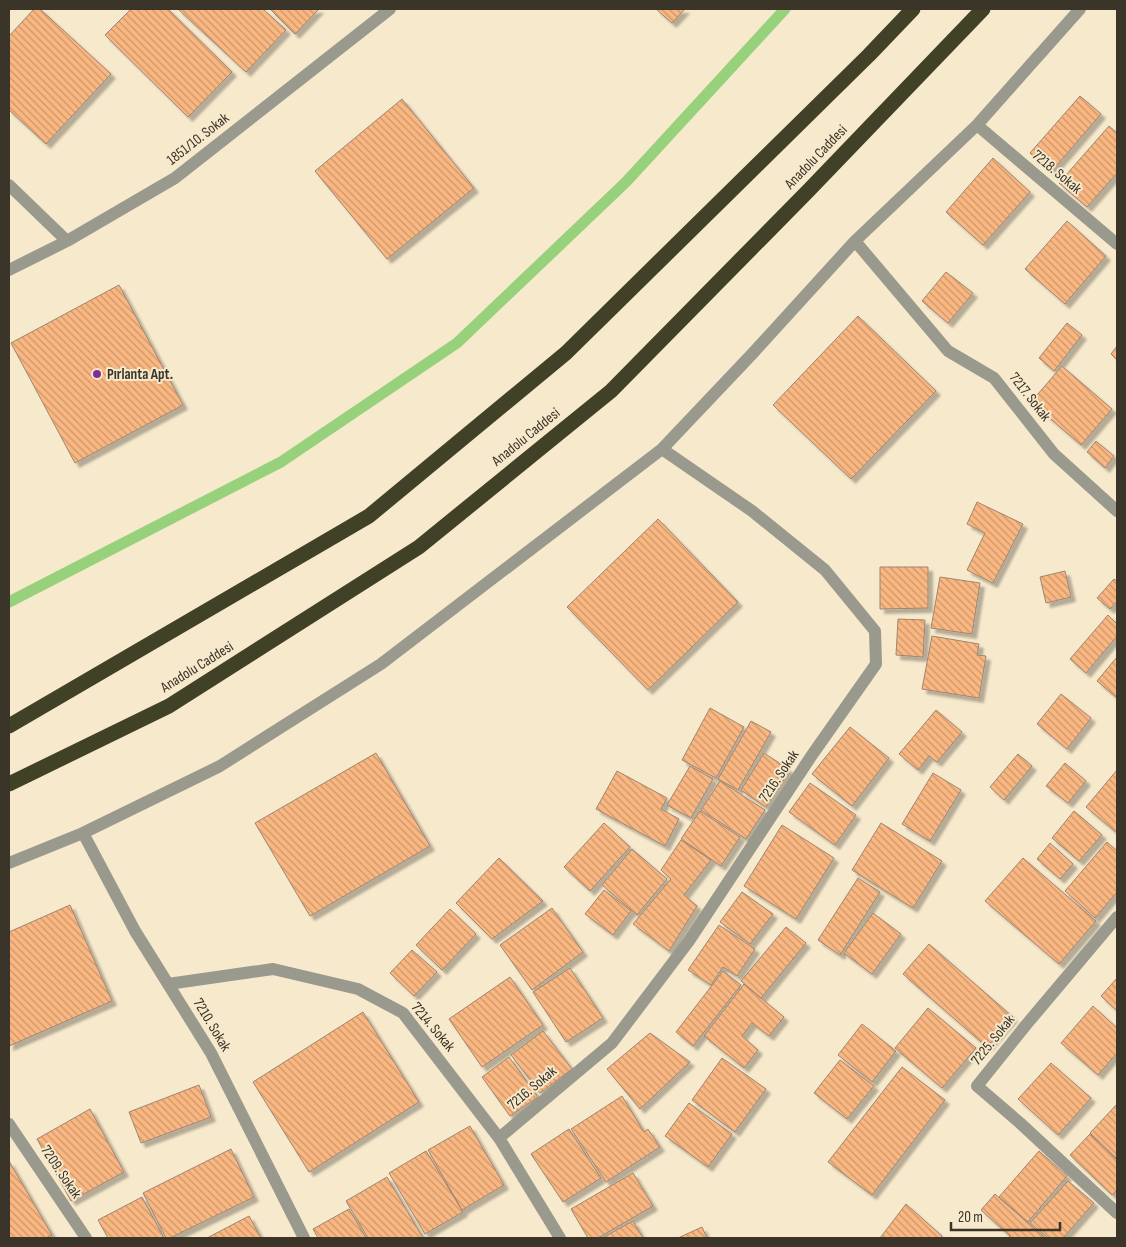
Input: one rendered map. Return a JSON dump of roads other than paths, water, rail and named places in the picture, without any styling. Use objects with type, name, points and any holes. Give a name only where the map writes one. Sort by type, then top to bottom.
[{"type":"highway","points":[[9,726],[369,516],[566,353],[869,55],[913,9]]},
{"type":"highway","name":"Anadolu Caddesi","points":[[9,784],[169,706],[419,547],[611,391],[809,190],[983,9]]},
{"type":"street","name":"1851/10. Sokak","points":[[9,270],[67,241],[175,178],[390,9]]},
{"type":"street","points":[[9,862],[83,833],[220,766],[382,664],[662,449],[855,241],[977,125],[1080,9]]},
{"type":"street","name":"7218. Sokak","points":[[977,125],[1117,244]]},
{"type":"street","points":[[9,185],[67,241]]},
{"type":"street","name":"7217. Sokak","points":[[855,241],[948,351],[994,378],[1054,454],[1117,511]]},
{"type":"street","name":"7216. Sokak","points":[[499,1138],[612,1043],[689,941],[812,755],[876,664],[875,631],[825,570],[752,511],[662,449]]},
{"type":"street","name":"7210. Sokak","points":[[83,833],[135,931],[211,1053],[304,1238]]},
{"type":"street","name":"7225. Sokak","points":[[1117,917],[977,1086],[1117,1213]]},
{"type":"street","name":"7214. Sokak","points":[[168,984],[273,969],[358,989],[403,1013],[499,1138],[560,1238]]},
{"type":"street","name":"7209. Sokak","points":[[9,1124],[86,1238]]},
{"type":"waterway","points":[[9,602],[281,462],[457,343],[626,182],[785,9]]},
{"type":"place","name":"Pırlanta Apt.","points":[[97,374]]}]
